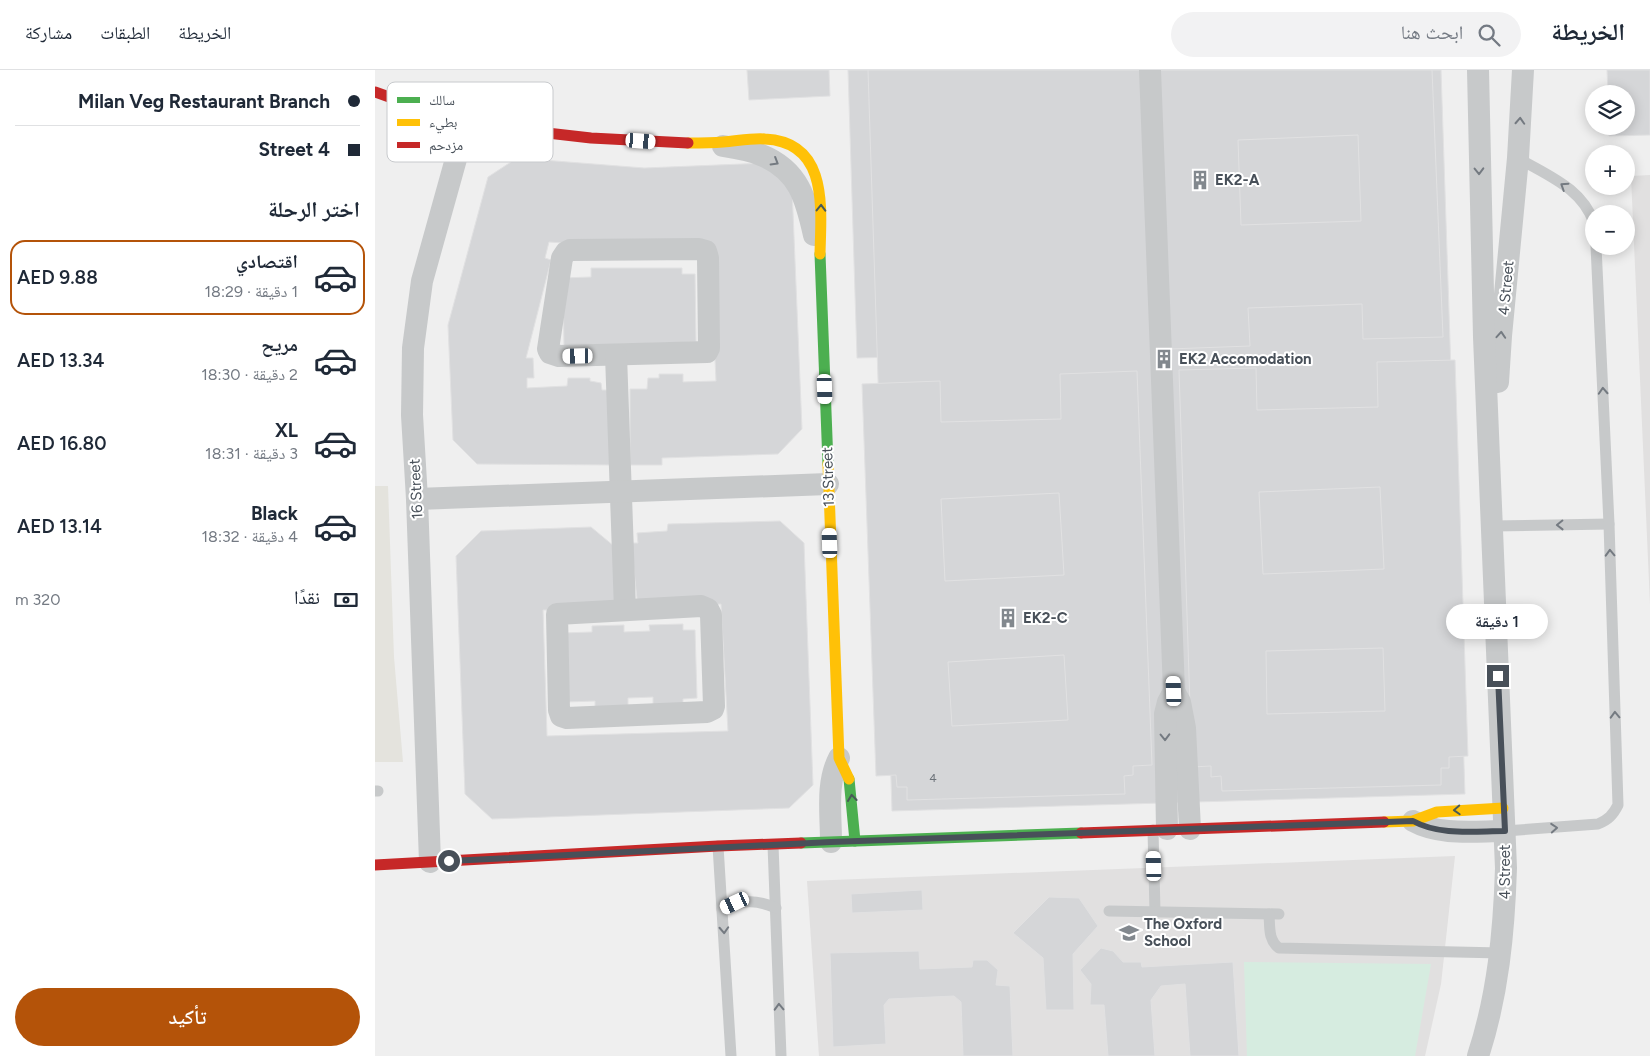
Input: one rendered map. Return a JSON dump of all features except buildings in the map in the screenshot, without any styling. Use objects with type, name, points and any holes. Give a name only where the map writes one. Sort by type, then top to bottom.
[{"type":"street","points":[[1151,70],[1174,691],[1180,702],[1185,728],[1190,829]]},
{"type":"street","name":"4 Street","points":[[1478,70],[1483,337],[1505,831],[1505,904],[1501,953],[1492,1002],[1478,1056]]},
{"type":"street","name":"4 Street","points":[[1492,516],[1501,336],[1518,158],[1523,70]]},
{"type":"street","name":"13 Street","points":[[375,92],[387,96]]},
{"type":"street","name":"13 Street","points":[[553,134],[593,138],[713,143],[760,154],[784,168],[794,178],[807,202],[820,257],[839,758],[849,782],[855,841]]},
{"type":"street","name":"16 Street","points":[[430,862],[411,381],[416,314],[422,281],[455,162]]},
{"type":"street","points":[[699,249],[706,251],[708,258],[709,348],[707,352],[616,355],[555,356],[550,353],[548,349],[564,255],[570,250],[699,249]]},
{"type":"street","points":[[616,355],[625,610]]},
{"type":"street","points":[[417,499],[828,484]]},
{"type":"street","points":[[701,606],[708,608],[710,611],[715,706],[713,710],[707,712],[567,718],[561,716],[557,614],[625,610],[701,606]]},
{"type":"street","points":[[1160,830],[1165,714],[1168,702],[1174,691]]},
{"type":"street","name":"13 Street","points":[[831,842],[831,782],[833,769],[839,758]]},
{"type":"street","points":[[375,864],[718,846],[1413,821],[1437,812],[1503,808]]},
{"type":"street","points":[[1413,821],[1424,827],[1437,830],[1505,831]]},
{"type":"lane","points":[[1518,158],[1567,187],[1580,197],[1586,205]]},
{"type":"lane","points":[[1505,831],[1598,824],[1614,814],[1618,805],[1609,524],[1596,255]]},
{"type":"lane","points":[[1492,516],[1609,524]]},
{"type":"lane","points":[[1155,912],[1160,830]]},
{"type":"lane","points":[[773,844],[781,1056]]},
{"type":"lane","points":[[718,846],[731,1056]]},
{"type":"lane","points":[[722,909],[735,903],[749,901],[763,902],[775,908]]},
{"type":"lane","points":[[1109,911],[1274,914],[1271,939],[1279,948],[1501,953]]},
{"type":"shaded area","points":[[1650,175],[1650,604],[1635,255],[1635,205],[1632,205],[1632,195],[1635,195],[1635,176]]},
{"type":"shaded area","points":[[375,486],[388,486],[394,657],[403,762],[375,762]]},
{"type":"shaded area","name":"The Oxford School","points":[[1455,856],[1441,984],[1425,1056],[819,1056],[807,881]]},
{"type":"green space","points":[[1244,962],[1431,964],[1415,1056],[1247,1056]]},
{"type":"traffic: fast","points":[[820,254],[828,464]]},
{"type":"traffic: fast","points":[[849,779],[855,841]]},
{"type":"traffic: fast","points":[[801,843],[1081,833]]},
{"type":"traffic: slow","points":[[688,143],[765,139],[786,143],[801,152],[811,165],[817,181],[821,217],[820,254]]},
{"type":"traffic: slow","points":[[828,464],[839,758],[849,779]]},
{"type":"traffic: slow","points":[[1384,822],[1413,821],[1437,812],[1503,808]]},
{"type":"traffic: jam","points":[[375,92],[387,96]]},
{"type":"traffic: jam","points":[[553,134],[591,138],[688,143]]},
{"type":"traffic: jam","points":[[1081,833],[1384,822]]},
{"type":"traffic: jam","points":[[375,865],[801,843]]},
{"type":"place","name":"EK2-A","points":[[1200,180]]},
{"type":"place","name":"EK2 Accomodation","points":[[1164,359]]},
{"type":"place","name":"EK2-C","points":[[1008,618]]},
{"type":"place","name":"The Oxford School","points":[[1129,933]]},
{"type":"route","points":[[449,861],[718,846],[1413,821],[1424,827],[1437,830],[1505,831],[1498,676]]}]
